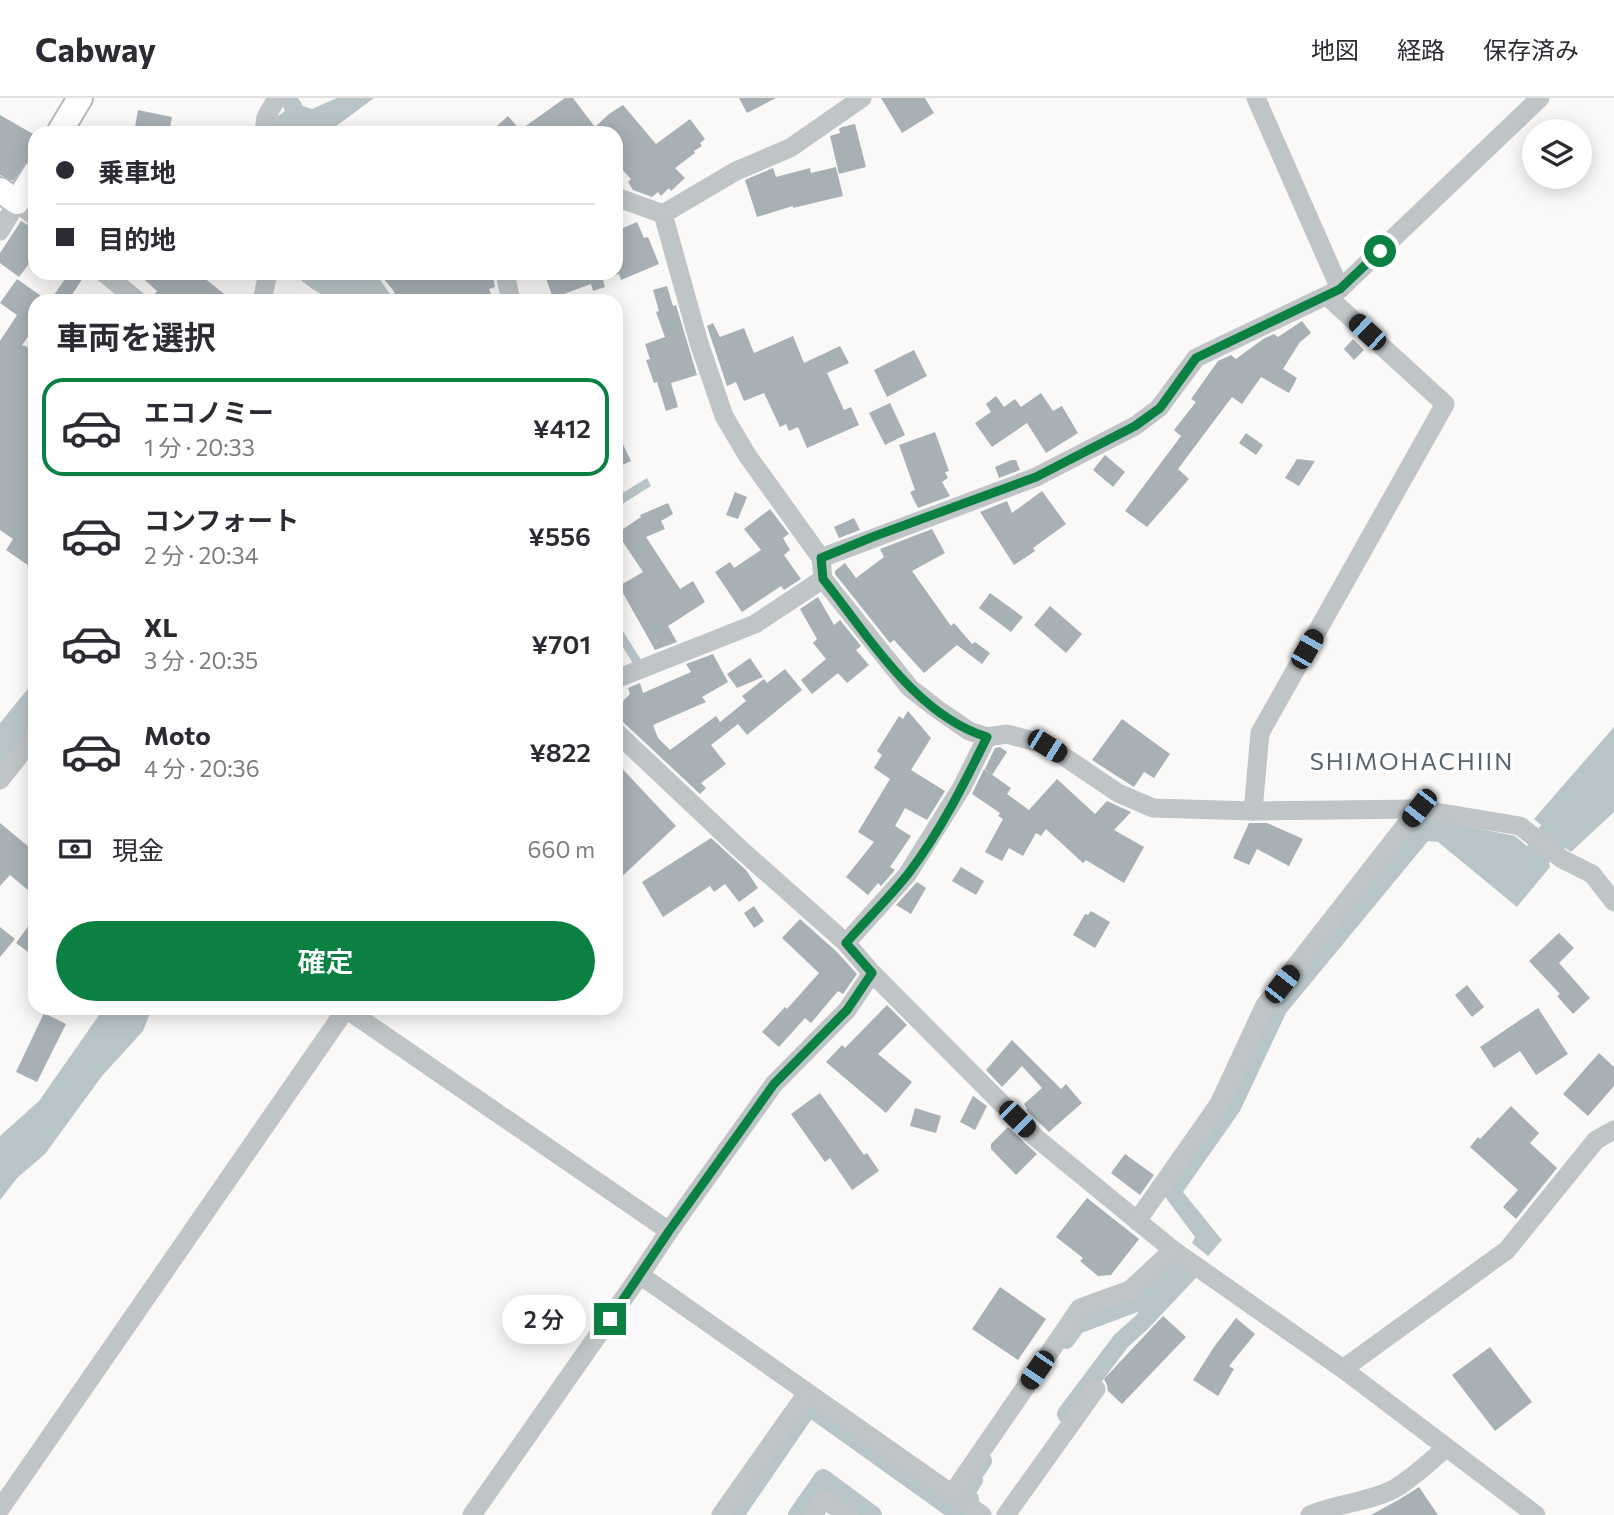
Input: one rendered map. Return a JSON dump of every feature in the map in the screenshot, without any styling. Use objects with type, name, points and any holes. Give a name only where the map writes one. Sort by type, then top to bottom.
[{"type":"main road","points":[[63,126],[80,98]]},
{"type":"main road","points":[[17,203],[28,185]]},
{"type":"street","points":[[265,126],[266,117],[277,98]]},
{"type":"street","points":[[663,215],[736,171],[790,148],[862,98]]},
{"type":"street","points":[[1253,811],[1260,733],[1445,404],[1334,293],[1256,98]]},
{"type":"street","points":[[821,558],[1036,477],[1135,426],[1160,408],[1196,358],[1334,293],[1540,98]]},
{"type":"street","points":[[623,200],[663,215]]},
{"type":"street","points":[[0,231],[17,203]]},
{"type":"street","points":[[663,215],[699,343],[724,416],[747,454],[821,558],[823,579],[910,688],[969,731],[987,737],[1007,734],[1047,746],[1118,793],[1153,808],[1253,811],[1419,808],[1520,826],[1562,859],[1592,874],[1614,902]]},
{"type":"street","points":[[112,280],[130,294]]},
{"type":"street","points":[[623,676],[755,624],[823,579]]},
{"type":"street","points":[[846,943],[913,867],[962,787],[987,737]]},
{"type":"street","points":[[623,739],[739,848],[846,943],[872,973],[1035,1137],[1173,1250],[1343,1369],[1536,1515]]},
{"type":"street","points":[[0,780],[28,745]]},
{"type":"street","points":[[1137,1221],[1219,1104],[1265,1005],[1419,808]]},
{"type":"street","points":[[472,1515],[774,1084],[847,1010],[872,973]]},
{"type":"street","points":[[0,1509],[342,1015]]},
{"type":"street","points":[[355,1015],[669,1231]]},
{"type":"street","points":[[1343,1369],[1507,1250],[1597,1140],[1614,1130]]},
{"type":"street","points":[[956,1497],[1080,1308],[1130,1290],[1173,1250]]},
{"type":"street","points":[[640,1275],[982,1515]]},
{"type":"street","points":[[1006,1515],[1096,1389]]},
{"type":"street","points":[[721,1515],[807,1393]]},
{"type":"street","points":[[1310,1515],[1324,1509],[1359,1502],[1395,1488],[1446,1448]]},
{"type":"street","points":[[813,1515],[824,1499],[848,1515]]},
{"type":"shaded area","points":[[280,98],[298,98],[303,106],[312,109],[337,98],[374,98],[336,126],[271,126],[272,120],[285,111]]},
{"type":"shaded area","points":[[302,280],[380,280],[390,294],[322,294]]},
{"type":"shaded area","points":[[647,478],[651,486],[623,504],[623,493]]},
{"type":"shaded area","points":[[623,631],[643,663],[634,665],[623,647]]},
{"type":"shaded area","points":[[28,689],[28,731],[0,765],[0,723]]},
{"type":"shaded area","points":[[1614,727],[1614,812],[1571,852],[1565,848],[1549,863],[1550,867],[1517,907],[1438,842],[1428,841],[1286,1013],[1240,1111],[1183,1192],[1222,1240],[1208,1256],[1192,1243],[1195,1237],[1163,1194],[1273,1006],[1423,817],[1515,836],[1527,846],[1541,825],[1534,819]]},
{"type":"shaded area","points":[[99,1015],[149,1015],[143,1031],[102,1076],[45,1154],[17,1178],[0,1200],[0,1136],[39,1101]]},
{"type":"building","points":[[565,98],[573,98],[594,126],[526,126]]},
{"type":"building","points":[[739,98],[776,98],[747,113]]},
{"type":"building","points":[[881,98],[925,98],[934,113],[902,133]]},
{"type":"building","points":[[623,105],[656,144],[690,119],[705,139],[695,153],[675,168],[685,178],[671,191],[669,188],[661,196],[658,192],[652,197],[633,190],[628,182],[631,179],[623,170],[623,126],[596,126]]},
{"type":"building","points":[[138,110],[172,117],[170,126],[135,126]]},
{"type":"building","points":[[0,115],[28,131],[28,161],[13,181],[0,175]]},
{"type":"building","points":[[508,116],[517,126],[497,126]]},
{"type":"building","points":[[855,124],[866,167],[839,174],[830,136],[840,133],[839,129],[842,127]]},
{"type":"building","points":[[836,167],[843,196],[793,206],[757,217],[745,180],[773,168],[776,177],[810,168],[811,173]]},
{"type":"building","points":[[21,221],[28,225],[28,265],[19,277],[0,263],[0,253]]},
{"type":"building","points":[[637,222],[644,238],[648,237],[659,264],[623,279],[623,228]]},
{"type":"building","points":[[17,279],[38,294],[28,294],[28,337],[22,345],[28,347],[28,565],[6,550],[13,539],[0,530],[0,341],[17,315],[0,303]]},
{"type":"building","points":[[64,280],[82,280],[72,294],[55,294]]},
{"type":"building","points":[[145,280],[207,280],[224,294],[155,294],[157,291]]},
{"type":"building","points":[[385,280],[494,280],[495,287],[489,289],[491,294],[395,294]]},
{"type":"building","points":[[547,280],[603,280],[605,287],[593,291],[591,284],[564,294],[552,294]]},
{"type":"building","points":[[667,286],[673,306],[676,305],[697,375],[671,383],[678,407],[666,411],[657,382],[654,383],[646,360],[650,359],[645,344],[665,337],[656,312],[659,311],[653,290]]},
{"type":"building","points":[[1302,321],[1311,333],[1300,342],[1283,369],[1297,378],[1289,393],[1261,377],[1242,404],[1232,397],[1178,469],[1189,479],[1147,527],[1125,511],[1181,436],[1174,430],[1196,402],[1191,399],[1218,361],[1231,355],[1236,359],[1263,339],[1274,334],[1278,337]]},
{"type":"building","points":[[713,323],[720,337],[744,328],[754,353],[793,336],[804,363],[840,346],[849,363],[827,373],[844,410],[851,407],[859,425],[807,448],[798,427],[789,431],[786,424],[780,427],[764,393],[744,401],[736,382],[727,386],[707,326]]},
{"type":"building","points":[[1353,339],[1364,350],[1354,360],[1344,349]]},
{"type":"building","points":[[914,350],[927,376],[887,397],[874,370]]},
{"type":"building","points":[[1041,393],[1053,411],[1062,406],[1078,433],[1046,453],[1027,423],[992,447],[975,423],[991,412],[986,404],[996,396],[1004,407],[1015,399],[1021,407]]},
{"type":"building","points":[[890,403],[905,435],[885,445],[869,413]]},
{"type":"building","points":[[935,432],[949,471],[945,472],[948,478],[942,482],[950,496],[918,508],[910,492],[915,490],[899,445]]},
{"type":"building","points":[[1246,433],[1263,445],[1256,455],[1239,443]]},
{"type":"building","points":[[623,444],[631,461],[623,465]]},
{"type":"building","points":[[1105,455],[1125,472],[1113,487],[1093,470]]},
{"type":"building","points":[[1297,459],[1315,461],[1299,486],[1285,478]]},
{"type":"building","points":[[1016,460],[1020,470],[999,478],[995,467]]},
{"type":"building","points":[[1042,491],[1066,524],[1014,565],[980,512],[1007,501],[1012,513]]},
{"type":"building","points":[[735,492],[747,497],[738,519],[726,515]]},
{"type":"building","points":[[668,503],[673,514],[661,521],[665,529],[646,537],[680,589],[693,581],[705,602],[668,626],[677,642],[655,650],[623,593],[623,584],[643,572],[623,542],[623,529],[641,517],[640,515]]},
{"type":"building","points":[[770,509],[789,534],[783,538],[790,550],[784,555],[801,579],[784,590],[781,586],[742,612],[715,572],[730,562],[734,568],[761,550],[744,529]]},
{"type":"building","points":[[854,518],[860,530],[839,538],[834,527]]},
{"type":"building","points":[[932,529],[945,553],[912,571],[951,626],[954,623],[972,644],[975,642],[990,653],[982,664],[957,645],[924,673],[894,640],[890,643],[835,571],[845,563],[856,578],[884,557],[880,549]]},
{"type":"building","points":[[990,593],[1023,617],[1011,632],[979,608]]},
{"type":"building","points":[[818,597],[834,625],[840,620],[861,646],[856,650],[869,665],[847,683],[838,673],[812,694],[801,680],[826,659],[813,643],[817,639],[800,609]]},
{"type":"building","points":[[1050,606],[1082,634],[1066,653],[1034,625]]},
{"type":"building","points":[[713,654],[728,682],[702,697],[706,702],[653,725],[658,738],[670,750],[716,716],[720,722],[746,701],[742,696],[764,679],[767,683],[785,669],[802,690],[747,735],[738,724],[711,745],[726,764],[701,783],[706,788],[700,794],[623,723],[623,701],[630,694],[628,688],[640,683],[643,693],[691,672],[686,664]]},
{"type":"building","points":[[750,658],[763,677],[737,688],[727,674]]},
{"type":"building","points":[[908,711],[931,738],[911,770],[945,791],[927,820],[905,808],[895,826],[911,836],[890,867],[895,870],[881,886],[878,883],[868,895],[846,877],[874,842],[858,832],[890,779],[874,768],[882,755],[877,751],[899,716],[903,719]]},
{"type":"building","points":[[1122,719],[1170,754],[1154,778],[1144,772],[1134,787],[1092,760]]},
{"type":"building","points":[[1000,747],[1007,752],[992,775],[985,769],[995,748]]},
{"type":"building","points":[[623,769],[676,826],[623,875]]},
{"type":"building","points":[[984,769],[1011,788],[1007,794],[1029,810],[1057,779],[1095,814],[1107,801],[1131,812],[1114,830],[1144,847],[1124,883],[1086,860],[1083,863],[1046,829],[1041,836],[1036,833],[1023,856],[1009,848],[1002,861],[985,852],[1003,819],[998,816],[1000,813],[972,794]]},
{"type":"building","points":[[0,823],[28,846],[28,890],[10,875],[0,886]]},
{"type":"building","points":[[1249,823],[1267,823],[1303,839],[1289,866],[1257,849],[1249,865],[1233,858]]},
{"type":"building","points":[[711,838],[746,870],[758,888],[739,902],[725,884],[714,892],[710,886],[663,917],[642,882]]},
{"type":"building","points":[[961,867],[984,881],[976,895],[952,881]]},
{"type":"building","points":[[917,882],[926,888],[911,914],[896,905]]},
{"type":"building","points":[[754,906],[764,921],[754,928],[744,913]]},
{"type":"building","points":[[1091,911],[1110,922],[1095,948],[1073,935],[1085,914],[1088,915]]},
{"type":"building","points":[[800,919],[857,974],[843,994],[838,991],[811,1023],[805,1018],[779,1047],[762,1032],[819,973],[782,938]]},
{"type":"building","points":[[0,927],[15,939],[0,957]]},
{"type":"building","points":[[28,927],[28,952],[16,943]]},
{"type":"building","points":[[1559,933],[1574,948],[1559,963],[1590,998],[1573,1014],[1557,996],[1560,994],[1529,961]]},
{"type":"building","points":[[1467,985],[1484,1007],[1472,1017],[1455,995]]},
{"type":"building","points":[[887,1005],[907,1025],[878,1054],[912,1082],[886,1113],[826,1062],[842,1045],[845,1048]]},
{"type":"building","points":[[1538,1008],[1568,1054],[1536,1075],[1520,1051],[1494,1068],[1480,1047]]},
{"type":"building","points":[[43,1015],[66,1024],[37,1082],[16,1072]]},
{"type":"building","points":[[1012,1040],[1061,1089],[1066,1084],[1082,1103],[1049,1132],[1026,1110],[1024,1104],[1042,1088],[1022,1066],[1002,1087],[986,1070]]},
{"type":"building","points":[[1599,1053],[1614,1067],[1614,1086],[1588,1116],[1563,1094]]},
{"type":"building","points":[[820,1093],[864,1155],[867,1153],[879,1171],[852,1190],[830,1158],[825,1162],[791,1114]]},
{"type":"building","points":[[973,1096],[987,1106],[975,1130],[960,1122]]},
{"type":"building","points":[[1511,1106],[1539,1133],[1530,1143],[1557,1168],[1516,1219],[1503,1207],[1518,1190],[1470,1147]]},
{"type":"building","points":[[915,1108],[941,1116],[936,1133],[910,1126]]},
{"type":"building","points":[[1008,1127],[1037,1154],[1016,1175],[991,1149],[991,1144]]},
{"type":"building","points":[[1125,1154],[1154,1175],[1140,1195],[1111,1173]]},
{"type":"building","points":[[1087,1198],[1139,1239],[1111,1275],[1098,1276],[1080,1261],[1083,1258],[1056,1237]]},
{"type":"building","points":[[1000,1287],[1046,1319],[1018,1360],[972,1329]]},
{"type":"building","points":[[1163,1316],[1186,1337],[1122,1404],[1108,1391],[1104,1379]]},
{"type":"building","points":[[1236,1318],[1255,1334],[1229,1366],[1234,1369],[1218,1396],[1193,1380]]},
{"type":"building","points":[[1490,1347],[1532,1402],[1495,1431],[1452,1375]]},
{"type":"building","points":[[1419,1487],[1438,1515],[1371,1515],[1400,1499]]},
{"type":"waterway","points":[[1066,1340],[1077,1325],[1136,1303],[1179,1260],[1191,1270],[1121,1341],[1066,1414]]},
{"type":"waterway","points":[[735,1515],[809,1407],[956,1512],[970,1499],[965,1494],[983,1461]]},
{"type":"waterway","points":[[797,1515],[823,1478],[873,1515]]},
{"type":"district","name":"SHIMOHACHIIN","points":[[1412,762]]},
{"type":"route","points":[[610,1319],[774,1084],[847,1010],[872,973],[846,943],[916,862],[962,787],[987,737],[969,731],[910,688],[823,579],[821,558],[1036,477],[1135,426],[1160,408],[1196,358],[1340,289],[1380,251]]}]
